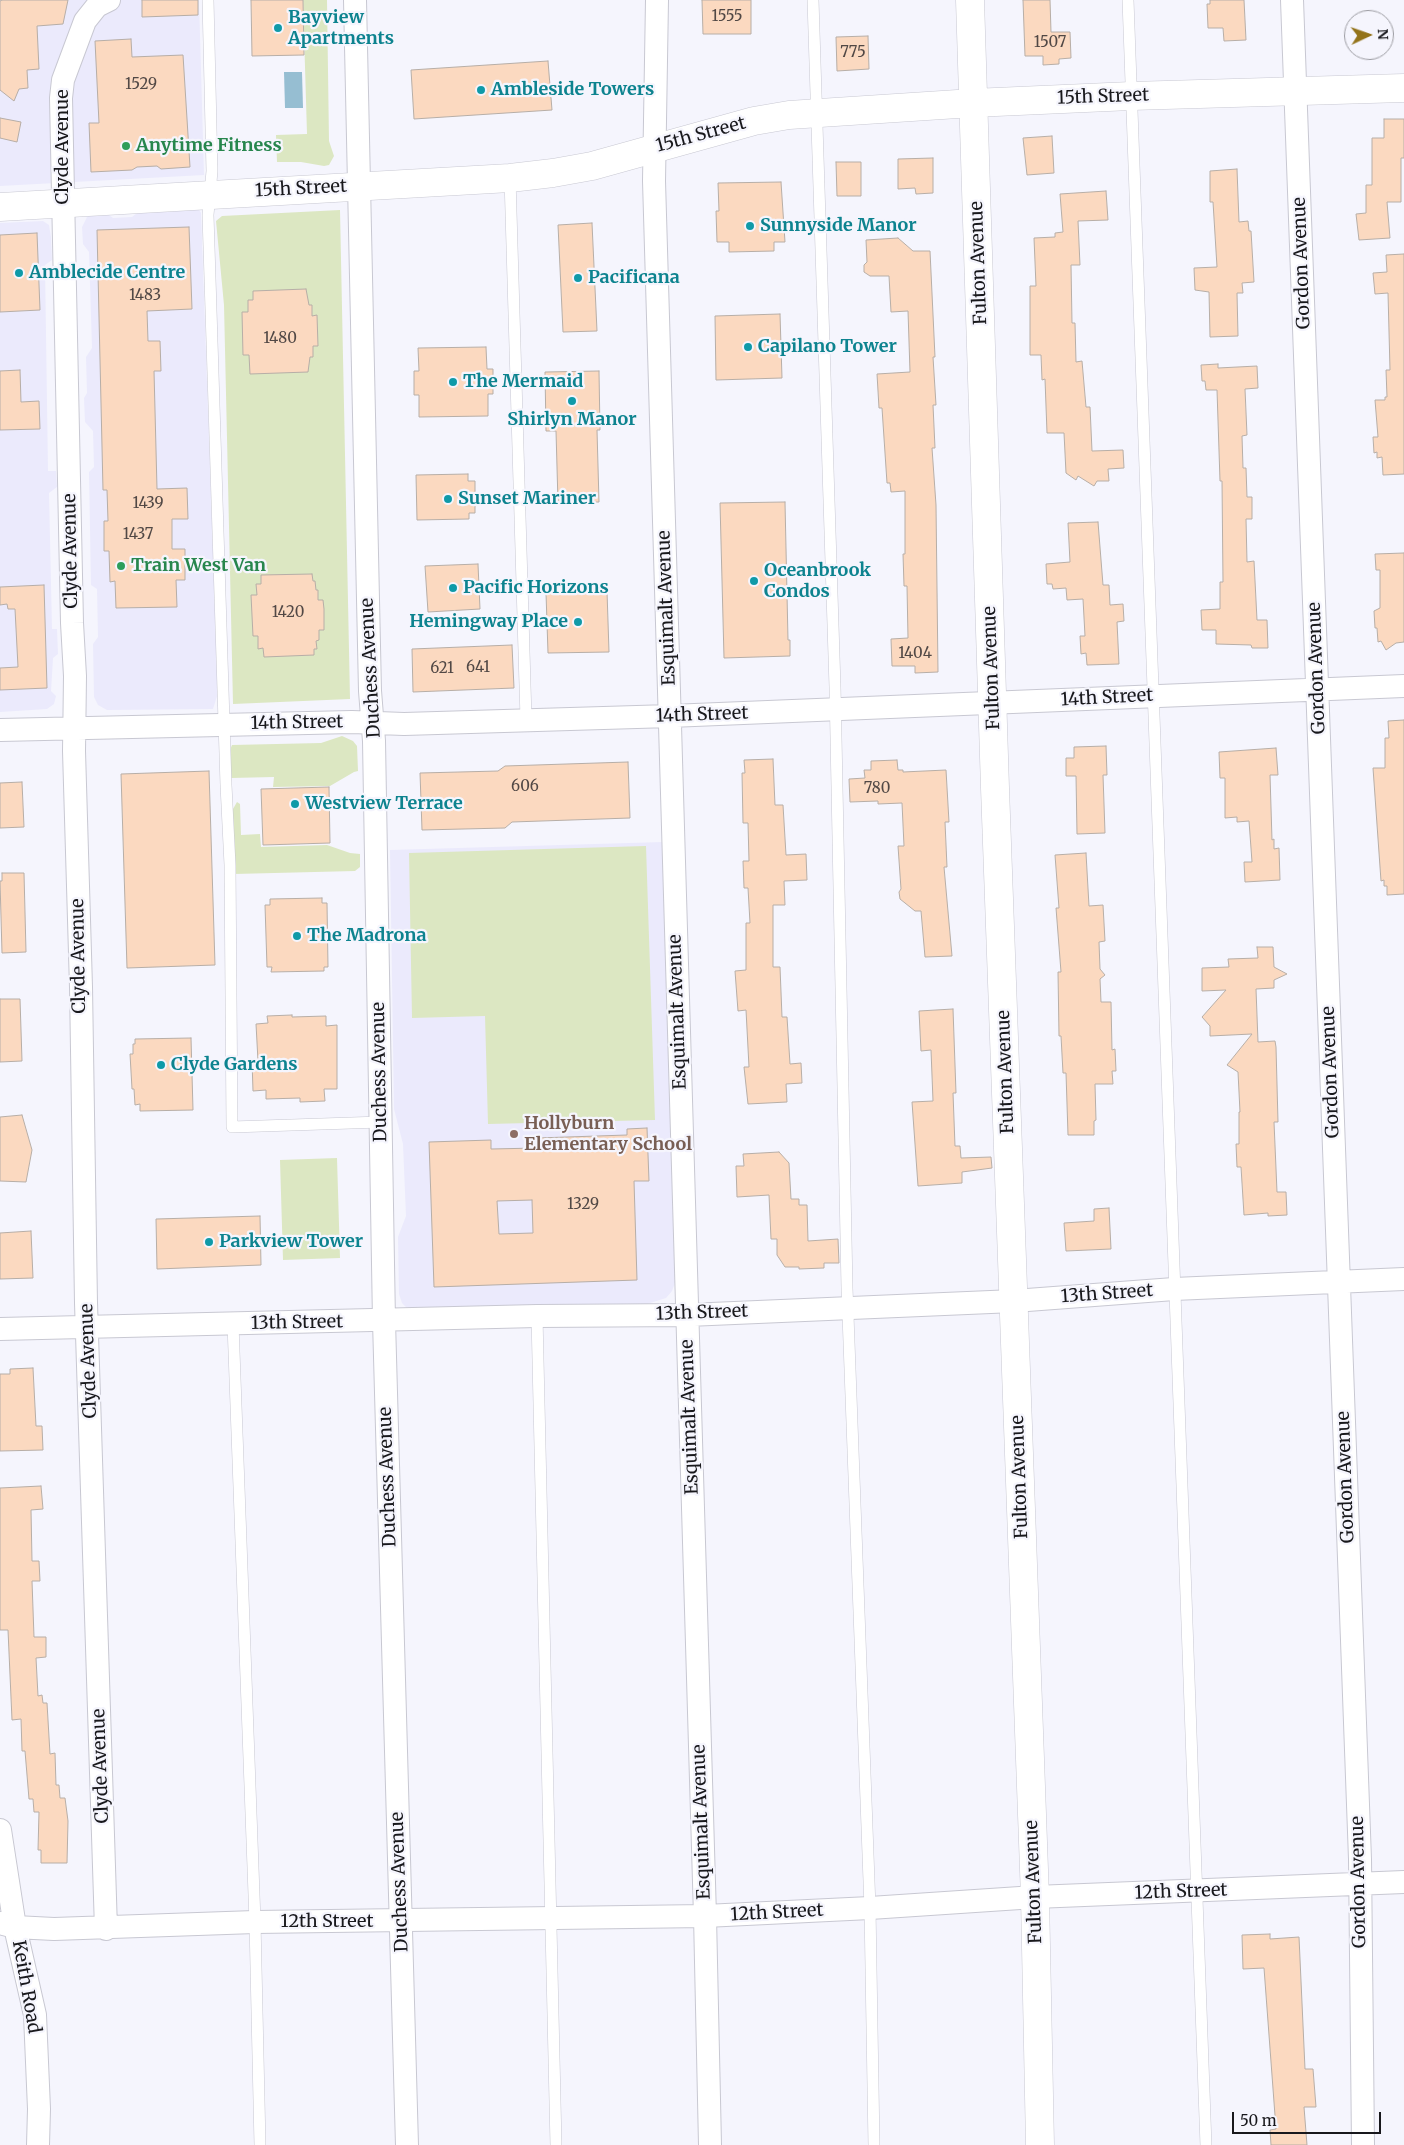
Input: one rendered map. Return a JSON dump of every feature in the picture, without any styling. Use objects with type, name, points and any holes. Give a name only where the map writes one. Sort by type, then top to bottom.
[{"type":"street","name":"Clyde Avenue","points":[[106,1929],[88,1328],[61,98],[63,80],[85,22],[97,6],[110,0]]},
{"type":"street","name":"Duchess Avenue","points":[[355,0],[360,186],[358,207],[374,741],[384,1321],[407,2145]]},
{"type":"street","name":"Esquimalt Avenue","points":[[657,0],[656,128],[654,148],[710,2145]]},
{"type":"street","name":"Fulton Avenue","points":[[970,0],[1035,1897],[1040,2145]]},
{"type":"street","name":"Gordon Avenue","points":[[1292,0],[1360,1884],[1363,2145]]},
{"type":"street","name":"15th Street","points":[[0,207],[510,178],[553,173],[592,166],[754,121],[816,112],[1131,96],[1404,88]]},
{"type":"street","name":"14th Street","points":[[0,730],[372,722],[404,724],[670,716],[1404,686]]},
{"type":"street","name":"13th Street","points":[[0,1329],[688,1314],[1014,1301],[1174,1289],[1404,1279]]},
{"type":"street","name":"Keith Road","points":[[0,1830],[8,1925],[35,2015],[39,2109],[38,2145]]},
{"type":"street","name":"12th Street","points":[[8,1925],[54,1929],[106,1929],[255,1922],[705,1916],[1035,1897],[1197,1892],[1404,1882]]},
{"type":"lane","points":[[208,0],[212,171],[208,215],[230,865],[232,1127],[381,1122]]},
{"type":"lane","points":[[813,0],[836,710],[848,1308],[870,1908],[874,2145]]},
{"type":"lane","points":[[1128,0],[1206,2145]]},
{"type":"lane","points":[[510,178],[526,719]]},
{"type":"lane","points":[[537,1316],[556,2145]]},
{"type":"lane","points":[[233,1324],[255,1922],[260,2145]]},
{"type":"shaded area","points":[[0,0],[199,0],[204,175],[0,186]]},
{"type":"shaded area","points":[[197,206],[201,213],[218,693],[213,709],[107,710],[98,705],[94,697],[93,644],[98,637],[97,589],[91,585],[89,472],[94,467],[93,431],[85,422],[84,398],[87,393],[86,357],[92,348],[89,252],[83,244],[82,227],[87,217],[92,213],[105,212],[113,218],[132,217],[141,210]]},
{"type":"shaded area","points":[[43,221],[49,225],[52,260],[45,265],[48,471],[56,471],[57,487],[49,493],[52,629],[57,629],[58,654],[53,658],[51,691],[56,696],[54,704],[47,709],[0,712],[0,223]]},
{"type":"shaded area","points":[[663,842],[675,1283],[672,1291],[666,1298],[647,1304],[407,1308],[402,1303],[399,1294],[398,1237],[406,1216],[403,1144],[394,1109],[390,850]]},
{"type":"green space","points":[[303,0],[327,0],[329,141],[334,156],[329,165],[324,166],[301,162],[277,162],[276,135],[307,134]]},
{"type":"green space","points":[[340,210],[350,699],[233,704],[224,305],[216,221],[222,216]]},
{"type":"green space","points":[[342,736],[353,741],[357,746],[358,771],[330,786],[273,787],[274,777],[231,778],[230,750],[232,745],[321,743]]},
{"type":"green space","points":[[237,802],[240,804],[241,835],[260,834],[261,847],[327,845],[350,853],[360,854],[360,867],[355,871],[234,874],[232,872],[233,809]]},
{"type":"green space","points":[[646,846],[655,1120],[488,1124],[485,1016],[412,1018],[409,853]]},
{"type":"green space","points":[[337,1158],[340,1258],[283,1260],[280,1160]]},
{"type":"water","points":[[284,72],[302,72],[303,108],[285,108]]},
{"type":"building","points":[[68,0],[63,24],[37,26],[39,69],[27,70],[28,88],[19,89],[14,101],[0,90],[0,1]]},
{"type":"building","points":[[142,0],[198,0],[198,15],[142,17]]},
{"type":"building","name":"Bayview Apartments","points":[[251,0],[303,0],[304,55],[252,56]]},
{"type":"building","points":[[702,0],[751,0],[751,34],[703,34]]},
{"type":"building","points":[[1023,0],[1050,0],[1051,32],[1070,32],[1071,58],[1059,59],[1059,64],[1043,65],[1043,56],[1025,56]]},
{"type":"building","points":[[1210,0],[1244,0],[1246,40],[1224,41],[1223,28],[1208,28],[1207,4],[1210,4]]},
{"type":"building","points":[[868,36],[869,69],[837,71],[836,37]]},
{"type":"building","points":[[131,39],[132,57],[183,55],[190,167],[161,169],[157,166],[137,167],[132,170],[91,172],[89,123],[99,123],[95,41]]},
{"type":"building","name":"Ambleside Towers","points":[[548,61],[552,110],[414,119],[411,70]]},
{"type":"building","points":[[0,118],[21,122],[17,142],[0,138]]},
{"type":"building","points":[[1384,119],[1404,119],[1404,158],[1401,158],[1401,202],[1387,202],[1390,238],[1359,240],[1356,214],[1366,213],[1366,185],[1372,185],[1372,138],[1384,138]]},
{"type":"building","points":[[1052,136],[1054,173],[1027,175],[1023,138]]},
{"type":"building","points":[[933,158],[933,193],[916,194],[915,188],[898,189],[898,159]]},
{"type":"building","points":[[836,162],[861,162],[861,196],[837,196]]},
{"type":"building","points":[[1237,169],[1239,222],[1248,221],[1249,231],[1251,231],[1254,282],[1242,283],[1243,293],[1237,293],[1238,336],[1210,337],[1209,292],[1195,290],[1194,268],[1217,267],[1213,202],[1210,202],[1210,171]]},
{"type":"building","name":"Sunnyside Manor","points":[[781,182],[785,242],[774,242],[774,251],[729,252],[729,242],[717,242],[716,211],[719,211],[718,183]]},
{"type":"building","points":[[1106,191],[1108,220],[1078,221],[1080,265],[1071,265],[1072,323],[1075,323],[1076,362],[1082,361],[1086,407],[1090,407],[1092,451],[1123,450],[1124,468],[1108,469],[1109,481],[1097,481],[1094,486],[1078,476],[1076,480],[1066,473],[1064,433],[1047,433],[1045,379],[1042,380],[1041,355],[1030,355],[1030,286],[1036,286],[1034,238],[1055,237],[1055,233],[1063,232],[1060,194]]},
{"type":"building","name":"Pacificana","points":[[592,223],[597,331],[563,332],[558,225]]},
{"type":"building","points":[[189,227],[192,309],[147,311],[148,341],[160,341],[161,371],[154,371],[157,489],[187,488],[188,519],[172,519],[172,549],[185,549],[185,580],[176,580],[177,607],[116,608],[115,581],[110,582],[109,551],[104,551],[104,521],[108,521],[107,490],[103,490],[97,230]]},
{"type":"building","name":"Amblecide Centre","points":[[37,233],[40,310],[0,312],[0,235]]},
{"type":"building","points":[[898,238],[913,251],[930,251],[936,405],[933,405],[935,448],[932,448],[936,505],[938,672],[915,673],[915,666],[892,666],[891,639],[908,638],[907,586],[904,586],[903,554],[905,554],[905,491],[891,492],[890,483],[887,483],[882,408],[879,408],[877,374],[910,372],[908,311],[891,312],[889,276],[870,276],[864,272],[864,265],[867,262],[866,240]]},
{"type":"building","points":[[1404,254],[1404,474],[1383,475],[1382,457],[1377,458],[1377,452],[1374,453],[1373,437],[1378,437],[1375,400],[1385,400],[1385,397],[1387,397],[1386,370],[1390,370],[1388,293],[1375,294],[1373,273],[1387,272],[1386,255]]},
{"type":"building","points":[[306,289],[309,305],[312,305],[312,316],[317,315],[318,346],[313,346],[313,357],[310,357],[308,372],[250,374],[249,355],[243,355],[242,312],[248,312],[248,300],[253,300],[253,291]]},
{"type":"building","name":"Capilano Tower","points":[[780,314],[782,378],[716,380],[715,316]]},
{"type":"building","name":"The Mermaid","points":[[486,347],[487,369],[493,369],[493,394],[488,394],[488,416],[419,417],[419,395],[414,395],[414,371],[419,371],[418,348]]},
{"type":"building","points":[[1218,364],[1218,368],[1257,366],[1258,388],[1245,389],[1247,435],[1242,436],[1243,468],[1246,468],[1247,497],[1252,497],[1252,519],[1246,519],[1247,562],[1254,561],[1257,620],[1267,620],[1268,648],[1252,648],[1251,645],[1216,644],[1216,630],[1202,630],[1201,610],[1220,609],[1220,582],[1223,582],[1222,481],[1220,481],[1217,390],[1206,390],[1205,381],[1202,381],[1201,365]]},
{"type":"building","points":[[20,370],[21,402],[39,401],[40,429],[0,430],[0,371]]},
{"type":"building","points":[[599,371],[600,430],[597,430],[599,502],[558,503],[556,431],[546,431],[545,372]]},
{"type":"building","name":"Sunset Mariner","points":[[468,474],[468,481],[475,481],[475,513],[469,513],[469,519],[417,520],[416,475]]},
{"type":"building","name":"Oceanbrook Condos","points":[[785,502],[790,656],[724,658],[720,503]]},
{"type":"building","points":[[1098,522],[1103,585],[1109,585],[1110,605],[1123,604],[1124,621],[1117,622],[1119,664],[1087,665],[1086,653],[1081,654],[1080,636],[1085,636],[1083,599],[1067,600],[1066,588],[1053,589],[1052,584],[1047,584],[1046,564],[1070,562],[1068,523]]},
{"type":"building","points":[[1404,553],[1404,642],[1396,643],[1386,650],[1381,641],[1378,642],[1377,628],[1375,628],[1374,611],[1380,608],[1380,570],[1376,570],[1375,554]]},
{"type":"building","name":"Pacific Horizons","points":[[478,564],[480,609],[428,612],[425,566]]},
{"type":"building","points":[[312,574],[316,590],[318,590],[318,600],[323,600],[324,609],[324,630],[319,630],[319,640],[316,641],[317,649],[314,649],[314,655],[264,657],[263,648],[258,649],[258,636],[253,636],[251,595],[257,595],[256,584],[261,584],[261,575]]},
{"type":"building","points":[[44,585],[47,688],[0,690],[0,668],[18,667],[15,609],[8,609],[7,604],[0,605],[0,587]]},
{"type":"building","name":"Hemingway Place","points":[[607,591],[609,652],[548,653],[546,593]]},
{"type":"building","points":[[512,645],[514,688],[413,692],[412,649]]},
{"type":"building","points":[[1404,720],[1404,894],[1387,895],[1387,886],[1384,886],[1384,880],[1381,881],[1373,768],[1385,768],[1385,738],[1389,738],[1388,721]]},
{"type":"building","points":[[1106,746],[1107,775],[1103,775],[1105,833],[1077,834],[1076,776],[1066,776],[1066,758],[1074,758],[1074,747]]},
{"type":"building","points":[[1276,748],[1278,775],[1270,775],[1272,840],[1274,839],[1274,849],[1279,848],[1280,880],[1245,882],[1244,862],[1252,862],[1249,821],[1237,822],[1237,817],[1225,818],[1225,778],[1220,778],[1219,752]]},
{"type":"building","points":[[773,759],[775,805],[783,805],[786,855],[806,854],[807,880],[784,881],[785,905],[773,905],[773,967],[780,967],[782,1017],[787,1017],[790,1064],[801,1063],[802,1083],[786,1084],[787,1102],[748,1104],[744,1067],[749,1067],[746,1010],[738,1011],[735,971],[746,970],[746,923],[750,923],[748,888],[744,888],[743,861],[749,861],[748,823],[743,823],[742,773],[745,773],[744,760]]},
{"type":"building","points":[[897,760],[898,770],[903,770],[903,772],[946,770],[949,822],[945,822],[947,867],[944,867],[952,956],[925,957],[921,911],[915,911],[900,899],[898,846],[904,846],[902,803],[878,804],[878,801],[850,802],[849,779],[865,778],[864,770],[871,770],[871,761]]},
{"type":"building","points":[[628,762],[630,818],[512,822],[505,828],[422,830],[420,773],[498,771],[505,766]]},
{"type":"building","points":[[209,771],[215,965],[127,968],[121,774]]},
{"type":"building","points":[[22,782],[24,827],[0,828],[0,783]]},
{"type":"building","name":"Westview Terrace","points":[[329,787],[330,843],[263,845],[261,789]]},
{"type":"building","points":[[1086,853],[1089,906],[1103,905],[1105,941],[1099,942],[1100,969],[1105,975],[1100,979],[1101,1002],[1111,1002],[1112,1050],[1115,1049],[1116,1071],[1112,1071],[1113,1084],[1095,1084],[1096,1120],[1094,1121],[1094,1135],[1068,1135],[1066,1073],[1063,1073],[1061,1036],[1059,1036],[1058,972],[1061,972],[1056,908],[1059,908],[1055,855]]},
{"type":"building","points":[[2,873],[24,873],[26,952],[2,953],[0,881],[2,881]]},
{"type":"building","name":"The Madrona","points":[[322,898],[322,903],[327,903],[328,967],[324,967],[324,971],[271,972],[272,967],[267,967],[265,905],[270,905],[270,899]]},
{"type":"building","points":[[1257,947],[1273,947],[1274,967],[1287,974],[1274,980],[1274,988],[1256,989],[1258,1042],[1275,1041],[1276,1047],[1278,1122],[1274,1122],[1277,1192],[1286,1192],[1287,1215],[1268,1216],[1268,1213],[1244,1215],[1241,1167],[1237,1167],[1236,1144],[1239,1144],[1240,1112],[1238,1072],[1227,1065],[1252,1034],[1210,1036],[1210,1026],[1202,1017],[1226,990],[1202,991],[1202,968],[1229,967],[1228,959],[1258,958]]},
{"type":"building","points":[[0,999],[20,999],[22,1061],[0,1062]]},
{"type":"building","points":[[953,1009],[956,1093],[953,1093],[955,1146],[960,1146],[961,1158],[991,1157],[992,1168],[962,1172],[962,1183],[918,1186],[912,1102],[933,1101],[931,1050],[921,1051],[919,1011]]},
{"type":"building","points":[[292,1015],[292,1017],[326,1016],[326,1026],[337,1025],[337,1089],[324,1089],[325,1101],[300,1102],[300,1098],[266,1099],[266,1090],[253,1091],[252,1061],[258,1061],[256,1024],[268,1023],[267,1016]]},
{"type":"building","name":"Clyde Gardens","points":[[191,1038],[193,1110],[140,1111],[140,1104],[135,1105],[134,1089],[132,1089],[130,1054],[133,1054],[135,1039]]},
{"type":"building","points":[[22,1115],[32,1150],[26,1182],[0,1181],[0,1117]]},
{"type":"building","name":"Hollyburn Elementary School","points":[[647,1128],[649,1181],[634,1181],[637,1280],[434,1287],[429,1142],[491,1140],[491,1149],[537,1148],[537,1138],[627,1135],[627,1129]],"holes":[[[532,1200],[533,1233],[499,1234],[497,1201]]]},
{"type":"building","points":[[779,1152],[789,1163],[791,1199],[799,1199],[799,1205],[807,1205],[808,1241],[838,1239],[839,1263],[824,1263],[824,1268],[799,1269],[799,1267],[785,1267],[777,1255],[777,1239],[771,1239],[769,1195],[737,1197],[736,1166],[744,1166],[743,1154]]},
{"type":"building","points":[[1109,1208],[1111,1249],[1066,1251],[1064,1223],[1094,1221],[1094,1209]]},
{"type":"building","name":"Parkview Tower","points":[[260,1216],[261,1265],[157,1269],[156,1219]]},
{"type":"building","points":[[31,1231],[33,1278],[0,1279],[0,1233]]},
{"type":"building","points":[[33,1368],[36,1426],[42,1426],[43,1450],[0,1451],[0,1374],[10,1374],[10,1369]]},
{"type":"building","points":[[41,1486],[43,1509],[31,1510],[32,1561],[39,1561],[40,1581],[32,1581],[34,1637],[46,1637],[46,1657],[36,1658],[38,1696],[42,1695],[43,1703],[47,1703],[50,1754],[55,1753],[56,1785],[59,1785],[60,1798],[65,1798],[68,1821],[67,1863],[41,1863],[41,1850],[38,1850],[39,1812],[34,1812],[33,1799],[29,1799],[25,1751],[22,1751],[21,1719],[12,1720],[8,1630],[0,1630],[0,1488]]},
{"type":"building","points":[[1270,1934],[1270,1939],[1299,1937],[1305,2069],[1313,2069],[1316,2107],[1304,2107],[1307,2145],[1271,2145],[1270,2130],[1276,2129],[1264,1968],[1243,1969],[1242,1935]]},
{"type":"place","name":"Bayview Apartments","points":[[278,28]]},
{"type":"place","name":"Ambleside Towers","points":[[481,90]]},
{"type":"place","name":"Anytime Fitness","points":[[126,146]]},
{"type":"place","name":"Sunnyside Manor","points":[[750,226]]},
{"type":"place","name":"Amblecide Centre","points":[[19,273]]},
{"type":"place","name":"Pacificana","points":[[578,278]]},
{"type":"place","name":"Capilano Tower","points":[[748,347]]},
{"type":"place","name":"The Mermaid","points":[[453,382]]},
{"type":"place","name":"Shirlyn Manor","points":[[572,401]]},
{"type":"place","name":"Sunset Mariner","points":[[448,499]]},
{"type":"place","name":"Train West Van","points":[[121,566]]},
{"type":"place","name":"Oceanbrook Condos","points":[[754,581]]},
{"type":"place","name":"Pacific Horizons","points":[[453,588]]},
{"type":"place","name":"Hemingway Place","points":[[578,622]]},
{"type":"place","name":"Westview Terrace","points":[[295,804]]},
{"type":"place","name":"The Madrona","points":[[297,936]]},
{"type":"place","name":"Clyde Gardens","points":[[161,1065]]},
{"type":"place","name":"Hollyburn Elementary School","points":[[514,1134]]},
{"type":"place","name":"Parkview Tower","points":[[209,1242]]}]
